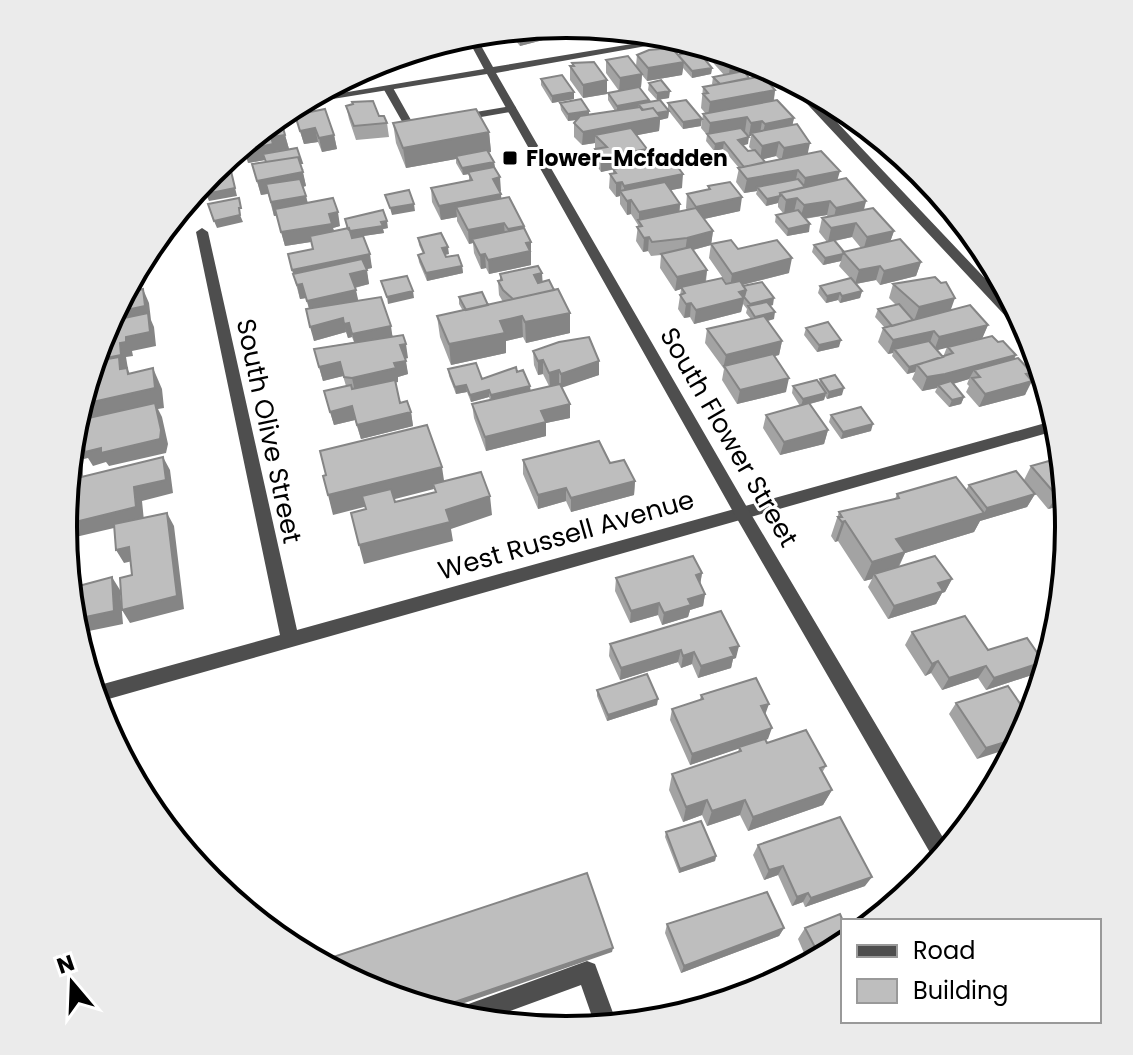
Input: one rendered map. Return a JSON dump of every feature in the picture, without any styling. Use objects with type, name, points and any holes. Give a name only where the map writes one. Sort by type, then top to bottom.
[{"type":"street","points":[[334,97],[645,44]]},
{"type":"street","name":"South Flower Street","points":[[476,46],[742,513],[937,847]]},
{"type":"street","points":[[388,88],[408,123],[512,109]]},
{"type":"street","points":[[816,107],[1002,305]]},
{"type":"street","name":"South Olive Street","points":[[202,232],[290,640]]},
{"type":"street","name":"West Russell Avenue","points":[[105,691],[1046,428]]},
{"type":"street","points":[[483,1010],[587,972],[602,1016]]},
{"type":"building","points":[[649,50],[674,50],[684,62],[648,68],[637,55]]},
{"type":"building","points":[[680,52],[704,58],[712,68],[692,71],[678,55],[682,54]]},
{"type":"building","points":[[628,56],[642,74],[620,78],[606,60]]},
{"type":"building","points":[[594,62],[607,80],[583,85],[570,66],[574,66],[572,63]]},
{"type":"building","points":[[743,71],[749,78],[720,84],[713,77]]},
{"type":"building","points":[[562,75],[574,92],[552,96],[541,79]]},
{"type":"building","points":[[758,77],[775,90],[710,102],[703,94],[708,93],[703,87]]},
{"type":"building","points":[[661,80],[670,91],[657,93],[649,83]]},
{"type":"building","points":[[639,87],[649,100],[617,106],[608,93]]},
{"type":"building","points":[[581,99],[589,111],[568,114],[560,103]]},
{"type":"building","points":[[660,100],[669,111],[657,113],[653,108],[643,110],[638,104]]},
{"type":"building","points":[[686,100],[702,119],[683,122],[668,103]]},
{"type":"building","points":[[777,100],[794,118],[765,124],[762,121],[751,123],[747,117],[710,123],[703,114]]},
{"type":"building","points":[[373,101],[379,116],[384,116],[387,123],[354,126],[346,106],[352,102]]},
{"type":"building","points":[[640,107],[642,110],[653,108],[660,117],[583,132],[574,123],[580,116]]},
{"type":"building","points":[[325,109],[334,135],[319,138],[315,128],[300,131],[296,119],[308,112]]},
{"type":"building","points":[[476,109],[489,132],[403,148],[393,123]]},
{"type":"building","points":[[797,124],[810,143],[784,148],[779,142],[762,146],[751,133]]},
{"type":"building","points":[[631,128],[647,149],[601,158],[595,149],[607,147],[595,135]]},
{"type":"building","points":[[741,128],[749,137],[738,140],[748,151],[755,150],[765,162],[744,167],[724,142],[715,144],[707,134]]},
{"type":"building","points":[[283,129],[285,135],[272,137]]},
{"type":"building","points":[[271,137],[273,144],[259,147]]},
{"type":"building","points":[[297,148],[302,163],[298,157],[266,162],[263,154]]},
{"type":"building","points":[[487,150],[494,162],[462,168],[456,156]]},
{"type":"building","points":[[821,151],[840,171],[805,178],[798,170],[747,179],[738,168]]},
{"type":"building","points":[[668,155],[670,158],[644,163],[642,160]]},
{"type":"building","points":[[298,157],[303,172],[257,181],[252,164]]},
{"type":"building","points":[[671,158],[683,174],[624,186],[622,182],[616,183],[610,174],[616,173],[613,169]]},
{"type":"building","points":[[494,167],[500,177],[493,179],[501,194],[439,206],[431,188],[472,180],[468,172]]},
{"type":"building","points":[[231,171],[235,188],[209,193],[220,181]]},
{"type":"building","points":[[846,178],[866,201],[836,208],[830,201],[804,205],[797,198],[786,200],[780,193]]},
{"type":"building","points":[[300,179],[306,196],[271,202],[266,184]]},
{"type":"building","points":[[798,179],[805,187],[767,199],[757,187]]},
{"type":"building","points":[[665,182],[680,204],[639,212],[620,191]]},
{"type":"building","points":[[730,182],[742,197],[696,207],[687,194],[710,189],[708,186]]},
{"type":"building","points":[[409,190],[414,204],[390,208],[385,195]]},
{"type":"building","points":[[509,197],[524,226],[508,229],[504,223],[468,230],[456,207]]},
{"type":"building","points":[[239,198],[240,215],[214,221],[208,204]]},
{"type":"building","points":[[333,198],[338,212],[329,214],[332,224],[281,232],[275,209]]},
{"type":"building","points":[[696,208],[713,231],[652,242],[649,237],[644,238],[637,227],[642,226],[638,220]]},
{"type":"building","points":[[873,208],[894,231],[867,237],[856,223],[831,228],[822,218]]},
{"type":"building","points":[[383,210],[387,221],[381,222],[383,226],[348,229],[345,219]]},
{"type":"building","points":[[798,210],[810,224],[788,229],[776,215]]},
{"type":"building","points":[[349,228],[352,238],[363,236],[370,254],[292,270],[288,254],[313,249],[310,236]]},
{"type":"building","points":[[524,228],[531,242],[526,243],[530,251],[488,260],[485,254],[480,255],[472,239]]},
{"type":"building","points":[[441,233],[448,247],[442,248],[446,257],[458,255],[462,266],[426,273],[418,255],[424,253],[418,238]]},
{"type":"building","points":[[900,239],[921,262],[884,271],[880,266],[859,270],[843,252]]},
{"type":"building","points":[[731,240],[738,249],[777,240],[792,258],[732,274],[711,244]]},
{"type":"building","points":[[834,240],[843,254],[825,258],[814,245]]},
{"type":"building","points":[[691,247],[707,270],[677,277],[661,254]]},
{"type":"building","points":[[362,259],[367,270],[350,274],[356,290],[307,301],[302,284],[297,285],[293,274]]},
{"type":"building","points":[[538,266],[542,273],[534,275],[538,283],[549,280],[554,290],[513,299],[498,281],[502,280],[500,274]]},
{"type":"building","points":[[407,276],[413,291],[387,297],[381,281]]},
{"type":"building","points":[[935,277],[941,283],[946,282],[955,298],[919,307],[893,284]]},
{"type":"building","points":[[722,278],[726,284],[740,281],[746,290],[739,292],[744,298],[696,310],[691,303],[686,304],[680,295],[685,293],[681,287]]},
{"type":"building","points":[[851,278],[862,291],[827,296],[820,286]]},
{"type":"building","points":[[762,282],[774,298],[750,304],[744,297],[746,290],[743,286]]},
{"type":"building","points":[[143,289],[145,306],[128,310],[139,290]]},
{"type":"building","points":[[558,289],[570,313],[525,322],[522,316],[500,321],[505,333],[449,344],[437,316]]},
{"type":"building","points":[[482,292],[488,305],[466,310],[459,297]]},
{"type":"building","points":[[381,297],[391,326],[352,334],[349,323],[344,324],[343,318],[310,327],[306,309]]},
{"type":"building","points":[[767,302],[775,312],[755,317],[748,306]]},
{"type":"building","points":[[899,304],[913,320],[892,326],[878,309]]},
{"type":"building","points":[[970,305],[988,325],[939,337],[934,331],[893,340],[883,328]]},
{"type":"building","points":[[148,313],[150,332],[126,337],[126,342],[120,343],[121,355],[108,358],[114,340],[124,318]]},
{"type":"building","points":[[764,316],[782,341],[726,355],[707,329]]},
{"type":"building","points":[[828,322],[841,340],[819,345],[806,328]]},
{"type":"building","points":[[403,335],[406,344],[400,345],[406,361],[394,363],[396,368],[352,378],[344,377],[340,362],[319,367],[314,349]]},
{"type":"building","points":[[992,336],[998,342],[1003,341],[1016,355],[927,377],[917,365],[953,353],[948,347]]},
{"type":"building","points":[[589,337],[599,361],[561,374],[559,370],[549,373],[543,360],[538,361],[533,351],[559,342]]},
{"type":"building","points":[[929,341],[943,357],[909,367],[894,349]]},
{"type":"building","points":[[773,354],[789,378],[740,390],[724,366]]},
{"type":"building","points":[[119,357],[120,369],[127,368],[128,374],[153,368],[155,388],[94,402],[107,359]]},
{"type":"building","points":[[1018,358],[1030,371],[1026,374],[1032,381],[985,394],[972,378],[980,377],[974,370]]},
{"type":"building","points":[[476,363],[482,379],[516,367],[517,372],[523,370],[530,386],[491,395],[489,390],[470,395],[466,385],[455,387],[448,369]]},
{"type":"building","points":[[835,375],[844,388],[829,392],[820,379]]},
{"type":"building","points":[[395,380],[400,403],[407,401],[411,412],[357,425],[352,406],[330,412],[324,391]]},
{"type":"building","points":[[817,380],[826,393],[803,399],[793,386]]},
{"type":"building","points":[[951,381],[964,397],[952,400],[938,385]]},
{"type":"building","points":[[560,384],[570,404],[541,411],[546,422],[485,437],[472,404]]},
{"type":"building","points":[[155,403],[160,439],[101,453],[101,448],[85,452],[90,418]]},
{"type":"building","points":[[809,403],[828,430],[784,442],[766,415]]},
{"type":"building","points":[[861,407],[873,424],[843,432],[831,415]]},
{"type":"building","points":[[427,425],[442,467],[328,495],[320,451]]},
{"type":"building","points":[[599,441],[610,463],[624,460],[635,481],[571,498],[566,488],[538,495],[523,460]]},
{"type":"building","points":[[163,457],[166,480],[134,487],[136,507],[77,521],[80,477]]},
{"type":"building","points":[[1051,460],[1055,494],[1031,466]]},
{"type":"building","points":[[1016,471],[1035,494],[987,508],[969,485]]},
{"type":"building","points":[[481,472],[490,496],[446,510],[450,522],[359,545],[351,513],[366,509],[362,496],[391,489],[395,502],[436,492],[433,484]]},
{"type":"building","points":[[956,477],[984,513],[896,539],[905,552],[872,562],[845,521],[838,517],[842,517],[839,512],[899,498],[897,494]]},
{"type":"building","points":[[167,513],[177,596],[122,610],[120,578],[132,575],[129,547],[116,550],[114,524]]},
{"type":"building","points":[[693,556],[702,573],[696,575],[705,594],[688,599],[691,605],[664,613],[659,603],[631,611],[616,578]]},
{"type":"building","points":[[935,556],[952,579],[938,583],[943,591],[894,606],[874,574]]},
{"type":"building","points":[[112,577],[114,611],[85,617],[80,586]]},
{"type":"building","points":[[721,611],[739,646],[730,648],[734,656],[701,666],[694,652],[683,656],[681,650],[621,668],[610,644]]},
{"type":"building","points":[[965,616],[988,650],[1027,638],[1039,655],[1036,664],[994,678],[986,666],[949,678],[938,661],[932,664],[912,632]]},
{"type":"building","points":[[647,674],[658,699],[608,715],[597,690]]},
{"type":"building","points":[[756,678],[769,704],[761,706],[772,728],[692,754],[672,709],[703,699],[701,695]]},
{"type":"building","points":[[1008,686],[1022,707],[1007,741],[986,748],[956,703]]},
{"type":"building","points":[[806,730],[826,766],[820,768],[832,790],[753,817],[745,800],[712,811],[707,800],[686,807],[672,774],[741,751],[739,747],[765,739],[767,743]]},
{"type":"building","points":[[840,817],[872,877],[811,898],[808,893],[797,897],[783,866],[769,870],[758,845]]},
{"type":"building","points":[[701,821],[716,856],[680,869],[666,832]]},
{"type":"building","points":[[587,873],[613,948],[452,1003],[379,980],[333,957]]},
{"type":"building","points":[[767,892],[784,928],[684,966],[667,924]]},
{"type":"building","points":[[840,914],[842,919],[841,933],[816,948],[805,928]]},
{"type":"place","name":"Flower-Mcfadden","points":[[510,158]]}]
